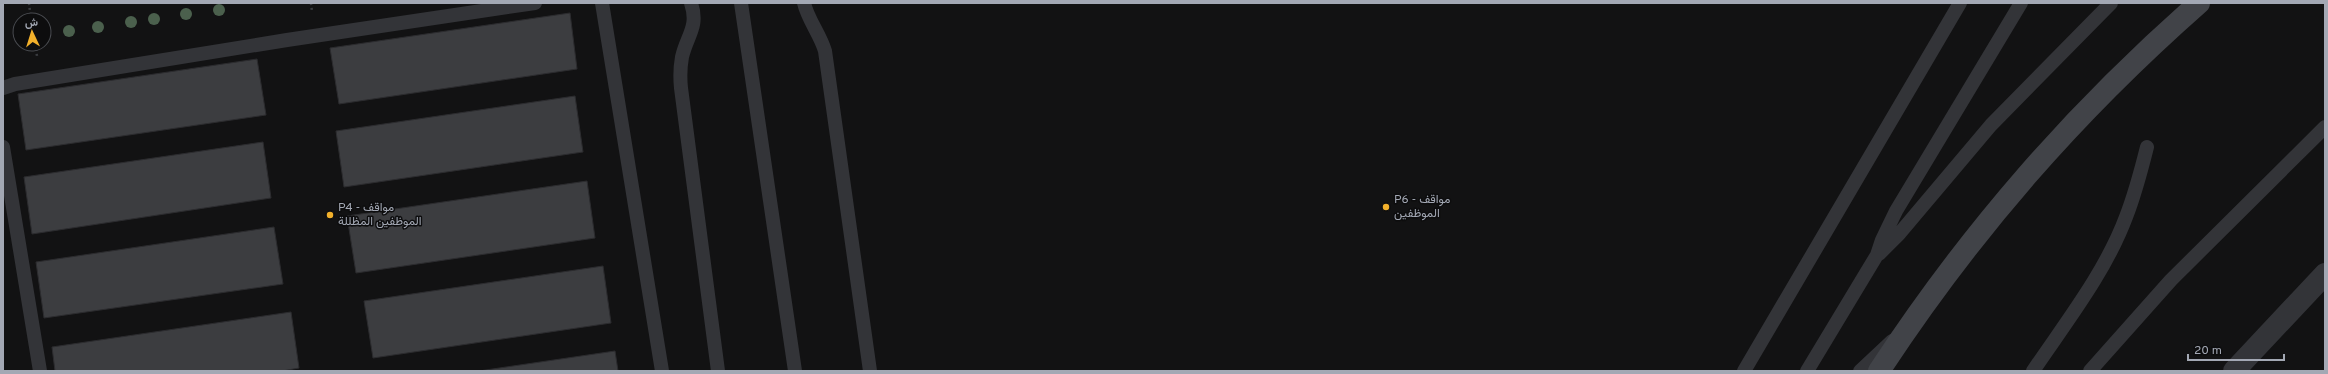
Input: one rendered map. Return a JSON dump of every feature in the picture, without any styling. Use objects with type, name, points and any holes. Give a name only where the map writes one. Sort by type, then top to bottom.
[{"type":"street","points":[[1879,371],[1907,329],[1983,226],[2066,129],[2111,84],[2199,3]]},
{"type":"street","points":[[2234,371],[2325,274]]},
{"type":"lane","points":[[3,88],[15,84],[287,40],[535,3]]},
{"type":"lane","points":[[602,3],[662,371]]},
{"type":"lane","points":[[691,3],[695,14],[694,28],[682,56],[681,88],[718,371]]},
{"type":"lane","points":[[741,3],[795,371]]},
{"type":"lane","points":[[804,3],[806,13],[818,31],[825,51],[870,371]]},
{"type":"lane","points":[[1744,371],[1960,3]]},
{"type":"lane","points":[[1807,371],[1877,255],[1882,240],[1896,211],[2021,3]]},
{"type":"lane","points":[[1877,255],[1900,234],[1991,125],[2111,3]]},
{"type":"lane","points":[[2090,371],[2170,280],[2325,127]]},
{"type":"lane","points":[[3,147],[40,371]]},
{"type":"lane","points":[[2033,371],[2092,284],[2110,252],[2126,218],[2147,147]]},
{"type":"lane","points":[[1860,371],[1907,329]]},
{"type":"building","points":[[570,13],[577,69],[339,104],[330,48]]},
{"type":"building","points":[[257,59],[266,115],[26,150],[18,94]]},
{"type":"building","points":[[575,96],[583,152],[344,187],[336,131]]},
{"type":"building","points":[[263,142],[271,198],[32,234],[24,177]]},
{"type":"building","points":[[587,181],[595,238],[356,273],[347,216]]},
{"type":"building","points":[[274,227],[283,284],[44,318],[36,262]]},
{"type":"building","points":[[603,266],[611,323],[373,358],[364,301]]},
{"type":"building","points":[[291,312],[299,368],[282,371],[55,371],[52,347]]},
{"type":"building","points":[[615,351],[618,371],[479,371]]},
{"type":"place","name":"P6 - مواقف الموظفين","points":[[1386,207]]},
{"type":"place","name":"P4 - مواقف الموظفين المظللة","points":[[330,215]]}]
